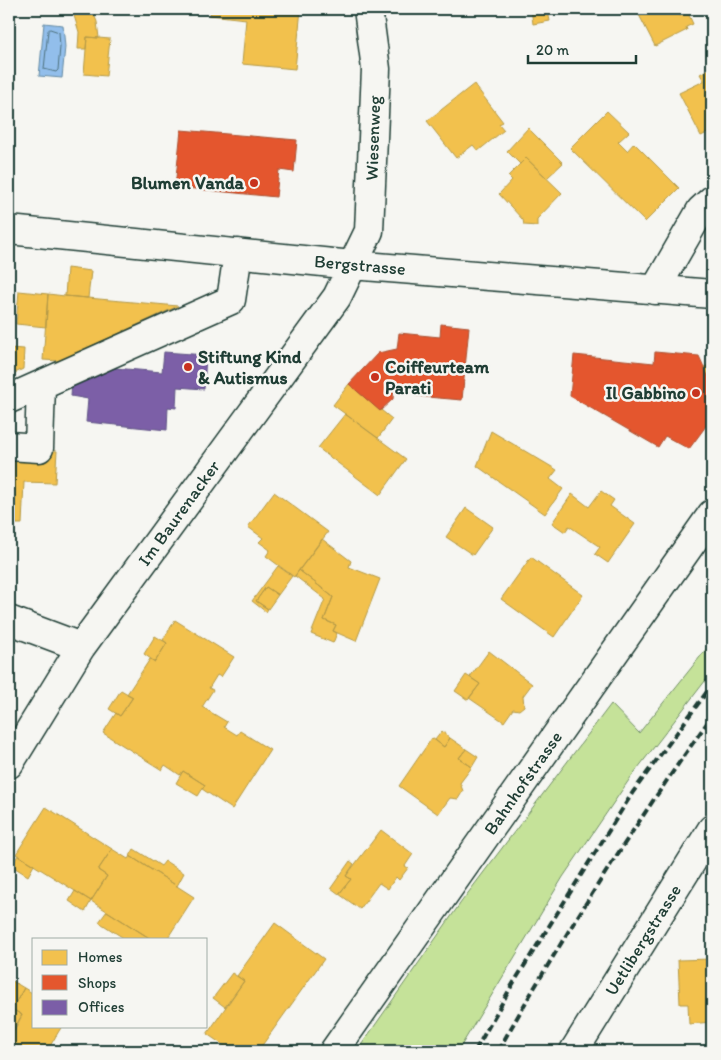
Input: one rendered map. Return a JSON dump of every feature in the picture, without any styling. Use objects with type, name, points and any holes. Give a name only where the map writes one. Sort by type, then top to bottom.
[{"type":"street","name":"Wiesenweg","points":[[352,264],[369,231],[376,69],[368,9]]},
{"type":"street","points":[[655,290],[701,210],[712,200]]},
{"type":"street","name":"Bergstrasse","points":[[9,230],[352,264],[712,294]]},
{"type":"street","points":[[9,399],[231,300],[238,253]]},
{"type":"street","name":"Im Baurenacker","points":[[9,764],[81,647],[337,297],[352,264]]},
{"type":"street","points":[[9,446],[40,448],[41,385]]},
{"type":"street","name":"Bahnhofstrasse","points":[[334,1051],[712,514]]},
{"type":"street","points":[[9,620],[81,647]]},
{"type":"street","name":"Uetlibergstrasse","points":[[574,1051],[712,829]]},
{"type":"green space","points":[[712,642],[712,672],[631,777],[563,877],[458,1051],[357,1051],[462,901],[611,704],[639,733]]},
{"type":"water","points":[[44,23],[63,25],[65,47],[62,78],[39,76]]},
{"type":"building: Homes","points":[[72,9],[92,9],[97,22],[99,38],[87,37],[86,49],[78,49],[79,32]]},
{"type":"building: Homes","points":[[211,9],[301,9],[295,69],[242,64],[246,19],[210,15]]},
{"type":"building: Homes","points":[[531,9],[548,11],[550,21],[533,24]]},
{"type":"building: Homes","points":[[636,9],[677,9],[680,16],[688,13],[693,24],[686,27],[687,30],[655,46]]},
{"type":"building: Homes","points":[[87,37],[110,39],[106,76],[84,74]]},
{"type":"building: Homes","points":[[712,67],[712,78],[709,80],[712,86],[712,131],[701,136],[679,93],[704,81],[700,74]]},
{"type":"building: Homes","points":[[474,84],[503,122],[499,124],[504,130],[478,151],[473,145],[456,158],[427,121]]},
{"type":"building: Homes","points":[[607,111],[629,132],[618,142],[627,151],[634,143],[679,188],[645,222],[570,148]]},
{"type":"building: Homes","points":[[528,128],[563,163],[547,178],[526,158],[520,164],[507,151]]},
{"type":"building: Homes","points":[[526,158],[562,193],[537,219],[537,226],[524,225],[523,220],[499,194],[512,180],[508,176]]},
{"type":"building: Homes","points":[[67,268],[91,271],[88,298],[65,296]]},
{"type":"building: Homes","points":[[9,290],[12,291],[9,323]]},
{"type":"building: Homes","points":[[19,291],[48,294],[46,327],[16,324]]},
{"type":"building: Homes","points":[[48,294],[178,306],[59,361],[43,360]]},
{"type":"building: Homes","points":[[9,348],[24,349],[23,369],[9,376]]},
{"type":"building: Homes","points":[[712,364],[712,385],[704,367]]},
{"type":"building: Homes","points":[[349,384],[392,419],[378,438],[333,405]]},
{"type":"building: Homes","points":[[345,414],[406,459],[380,495],[318,448]]},
{"type":"building: Homes","points":[[491,431],[557,470],[550,479],[563,489],[545,514],[477,466]]},
{"type":"building: Homes","points":[[25,449],[57,451],[55,483],[24,482],[22,524],[9,524],[9,453]]},
{"type":"building: Homes","points":[[601,491],[614,500],[610,506],[635,524],[608,563],[595,554],[600,547],[569,526],[565,532],[552,523],[572,494],[589,507]]},
{"type":"building: Homes","points":[[274,492],[328,532],[294,577],[266,556],[270,550],[259,542],[263,538],[248,527]]},
{"type":"building: Homes","points":[[466,508],[493,527],[473,555],[446,537]]},
{"type":"building: Homes","points":[[322,539],[351,561],[349,567],[380,579],[356,641],[333,631],[336,625],[324,620],[333,597],[299,570]]},
{"type":"building: Homes","points":[[531,557],[583,595],[554,637],[501,599]]},
{"type":"building: Homes","points":[[278,566],[292,576],[278,595],[266,587],[256,601],[268,609],[266,612],[252,601]]},
{"type":"building: Homes","points":[[299,570],[333,597],[324,620],[336,625],[333,631],[337,633],[333,643],[311,634],[325,599],[295,576]]},
{"type":"building: Homes","points":[[266,587],[278,595],[268,609],[256,601]]},
{"type":"building: Homes","points":[[175,620],[234,657],[221,677],[217,675],[209,688],[213,690],[202,707],[227,722],[224,727],[237,735],[240,731],[270,750],[232,809],[202,789],[205,785],[183,771],[180,775],[165,765],[162,770],[103,733],[116,713],[120,716],[133,697],[127,694],[150,659],[155,662],[167,643],[163,640]]},
{"type":"building: Homes","points":[[155,636],[167,643],[155,662],[144,654]]},
{"type":"building: Homes","points":[[489,651],[532,684],[523,696],[524,706],[519,710],[513,709],[504,722],[469,698],[480,684],[470,677]]},
{"type":"building: Homes","points":[[466,675],[480,684],[468,700],[455,691]]},
{"type":"building: Homes","points":[[121,690],[133,697],[120,716],[109,709]]},
{"type":"building: Homes","points":[[442,731],[450,738],[444,747],[435,740]]},
{"type":"building: Homes","points":[[432,738],[444,747],[450,738],[466,749],[459,758],[472,767],[460,783],[463,791],[458,799],[450,798],[438,814],[399,786]]},
{"type":"building: Homes","points":[[466,749],[478,757],[472,767],[459,758]]},
{"type":"building: Homes","points":[[183,771],[205,785],[198,796],[176,783]]},
{"type":"building: Homes","points":[[46,807],[112,849],[98,870],[107,876],[91,901],[16,854]]},
{"type":"building: Homes","points":[[381,830],[413,854],[405,866],[408,868],[399,880],[396,877],[388,889],[379,883],[360,909],[339,894],[351,879],[346,876]]},
{"type":"building: Homes","points":[[112,849],[128,859],[130,856],[194,897],[168,938],[149,938],[91,901],[107,876],[98,870]]},
{"type":"building: Homes","points":[[134,849],[161,866],[165,861],[184,873],[177,886],[130,856]]},
{"type":"building: Homes","points":[[18,855],[34,865],[28,876],[12,866]]},
{"type":"building: Homes","points":[[350,861],[354,864],[346,876],[351,879],[339,894],[331,888]]},
{"type":"building: Homes","points":[[75,891],[91,901],[85,912],[69,901]]},
{"type":"building: Homes","points":[[107,911],[149,938],[123,938],[99,922]]},
{"type":"building: Homes","points":[[275,923],[324,959],[258,1051],[232,1051],[207,1034],[244,981],[237,976]]},
{"type":"building: Homes","points":[[710,954],[712,954],[712,1022],[689,1024],[688,1004],[680,1004],[678,960],[710,959]]},
{"type":"building: Homes","points":[[232,973],[244,981],[225,1007],[213,998]]},
{"type":"building: Homes","points":[[9,979],[24,988],[12,1009],[22,1015],[9,1037]]},
{"type":"building: Homes","points":[[24,988],[32,993],[32,1028],[61,1028],[47,1051],[27,1051],[9,1041],[22,1015],[12,1009]]},
{"type":"building: Shops","points":[[181,130],[297,140],[294,172],[279,170],[276,197],[175,187]]},
{"type":"building: Shops","points":[[441,324],[469,327],[462,400],[415,396],[415,389],[394,387],[393,399],[380,411],[349,384],[378,353],[397,349],[399,333],[440,337]]},
{"type":"building: Shops","points":[[655,352],[699,356],[712,385],[712,418],[689,449],[665,436],[658,447],[570,396],[574,355],[654,363]]},
{"type":"building: Offices","points":[[164,352],[206,355],[204,389],[177,387],[176,408],[168,407],[167,430],[86,422],[88,399],[71,396],[72,379],[102,367],[162,372]]},
{"type":"railway","points":[[475,1051],[511,987],[633,792],[712,685]]},
{"type":"railway","points":[[498,1051],[600,881],[712,716]]},
{"type":"place","name":"Blumen Vanda","points":[[254,183]]},
{"type":"place","name":"Stiftung Kind & Autismus","points":[[188,367]]},
{"type":"place","name":"Coiffeurteam Parati","points":[[375,377]]},
{"type":"place","name":"Il Gabbino","points":[[696,393]]}]
